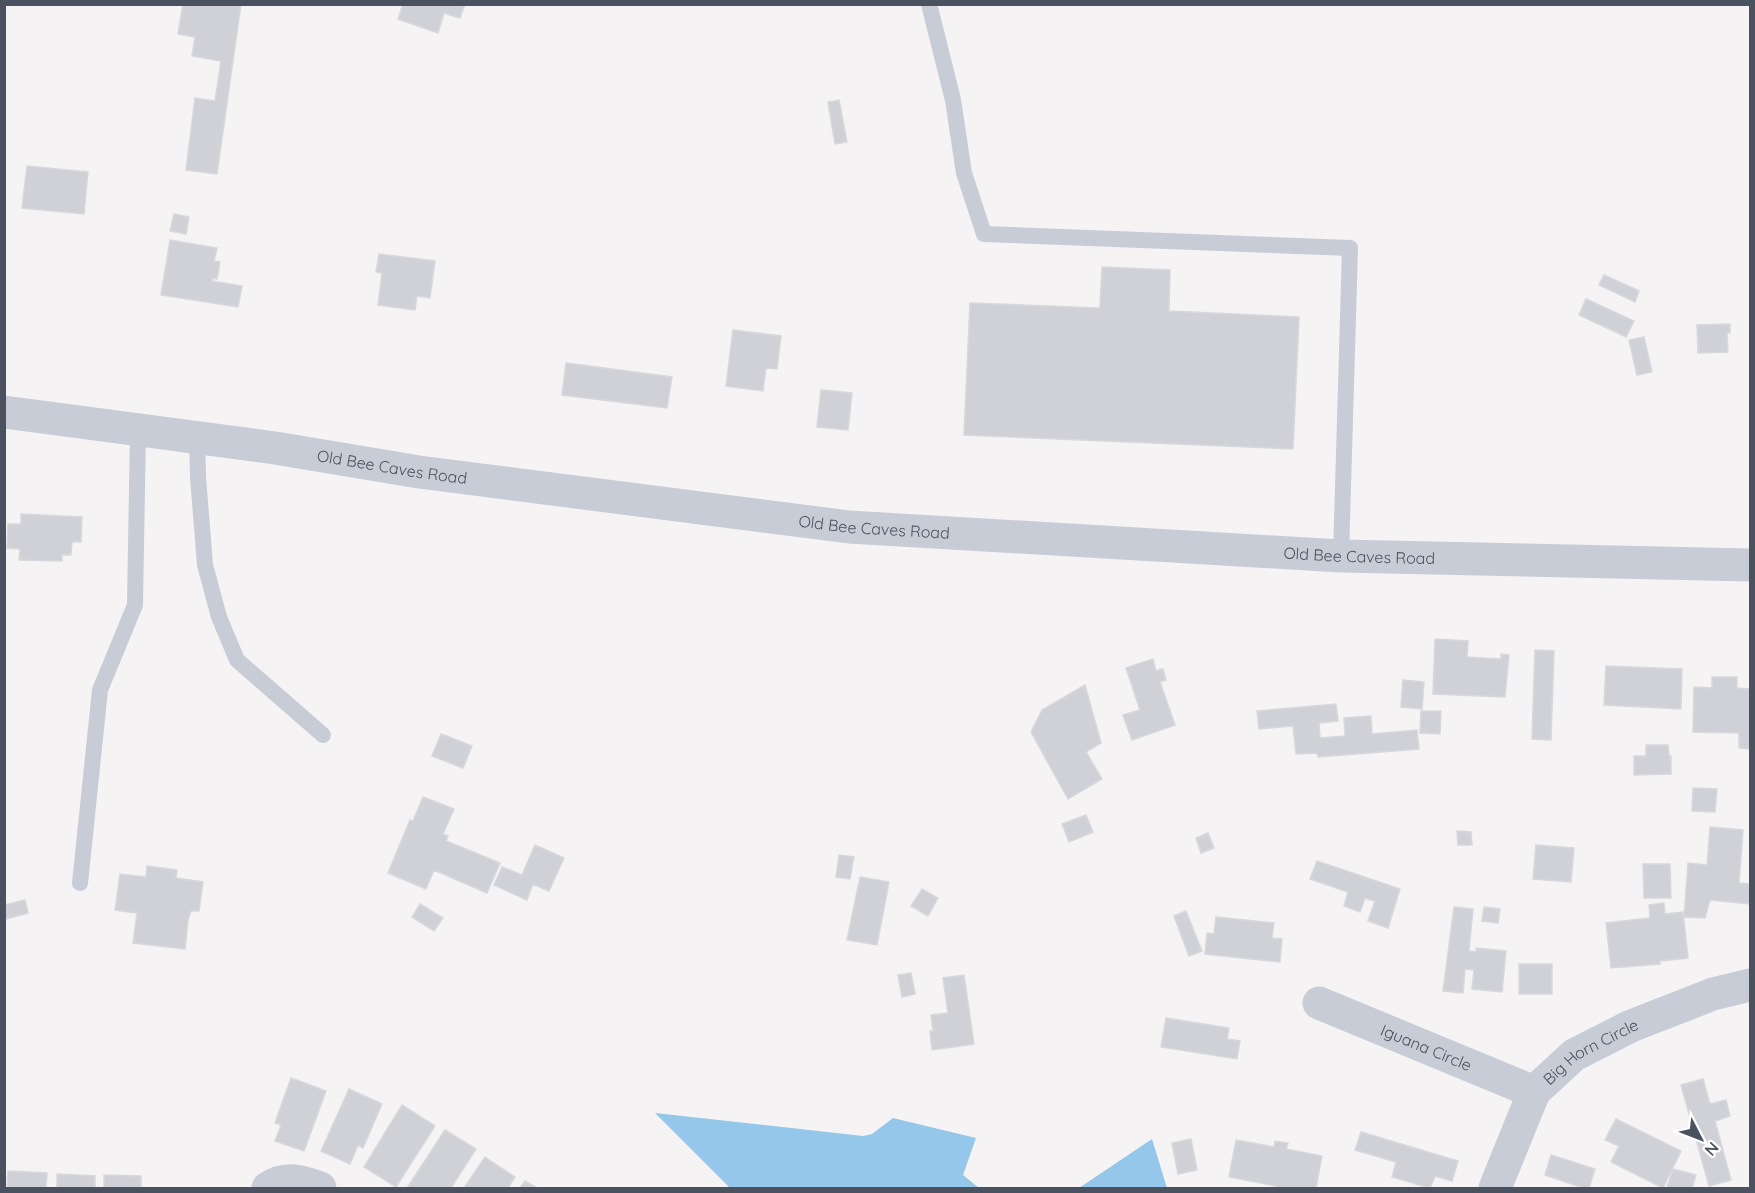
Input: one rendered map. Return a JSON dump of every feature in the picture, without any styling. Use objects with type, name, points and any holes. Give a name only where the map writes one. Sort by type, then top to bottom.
[{"type":"street","name":"Old Bee Caves Road","points":[[4,412],[275,448],[419,472],[849,527],[1341,556],[1750,565]]},
{"type":"street","name":"Big Horn Circle","points":[[1495,1188],[1534,1092],[1574,1055],[1631,1026],[1713,994],[1750,985]]},
{"type":"street","name":"Iguana Circle","points":[[1318,1003],[1534,1092]]},
{"type":"street","points":[[268,1188],[281,1182],[296,1180],[320,1188]]},
{"type":"lane","points":[[929,4],[953,100],[964,173],[984,234],[1350,248],[1341,556]]},
{"type":"lane","points":[[80,883],[100,690],[135,605],[138,430]]},
{"type":"lane","points":[[196,438],[205,565],[219,618],[237,660],[323,735]]},
{"type":"water","points":[[655,1113],[863,1136],[872,1134],[893,1118],[976,1138],[963,1175],[979,1188],[730,1188]]},
{"type":"water","points":[[1152,1139],[1167,1188],[1079,1188]]},
{"type":"building","points":[[183,4],[241,4],[217,174],[186,170],[195,98],[215,101],[221,61],[192,56],[195,37],[178,34]]},
{"type":"building","points":[[403,4],[465,4],[460,18],[444,13],[438,33],[398,19]]},
{"type":"building","points":[[839,100],[847,142],[835,144],[828,102]]},
{"type":"building","points":[[27,166],[88,172],[84,214],[22,208]]},
{"type":"building","points":[[174,214],[189,217],[186,234],[170,231]]},
{"type":"building","points":[[170,240],[217,248],[214,261],[220,262],[217,279],[213,278],[212,281],[242,286],[238,307],[161,295]]},
{"type":"building","points":[[379,254],[435,261],[430,298],[417,296],[415,310],[378,305],[382,273],[376,272]]},
{"type":"building","points":[[1102,267],[1170,270],[1169,311],[1299,317],[1293,449],[964,435],[970,303],[1100,308]]},
{"type":"building","points":[[1604,275],[1639,291],[1635,302],[1599,285]]},
{"type":"building","points":[[1586,299],[1634,321],[1626,337],[1579,315]]},
{"type":"building","points":[[1730,324],[1730,333],[1727,333],[1728,352],[1698,353],[1697,325]]},
{"type":"building","points":[[733,330],[781,336],[777,369],[766,368],[763,391],[726,386]]},
{"type":"building","points":[[1644,337],[1652,372],[1637,375],[1629,340]]},
{"type":"building","points":[[566,363],[672,377],[667,408],[562,395]]},
{"type":"building","points":[[821,390],[852,393],[848,430],[817,427]]},
{"type":"building","points":[[21,514],[82,517],[81,542],[72,542],[71,555],[62,555],[62,561],[19,560],[20,549],[7,548],[8,524],[21,524]]},
{"type":"building","points":[[1435,639],[1468,641],[1467,657],[1501,659],[1501,654],[1509,655],[1505,697],[1433,694]]},
{"type":"building","points":[[1535,650],[1554,651],[1551,740],[1532,739]]},
{"type":"building","points":[[1153,659],[1156,671],[1163,669],[1166,680],[1160,682],[1175,725],[1132,740],[1123,715],[1140,710],[1126,668]]},
{"type":"building","points":[[1606,666],[1682,669],[1681,709],[1604,705]]},
{"type":"building","points":[[1712,677],[1737,677],[1737,688],[1750,689],[1750,749],[1739,748],[1739,733],[1693,732],[1694,687],[1712,688]]},
{"type":"building","points":[[1403,680],[1424,682],[1422,709],[1401,707]]},
{"type":"building","points":[[1085,685],[1101,743],[1086,752],[1102,779],[1068,799],[1031,732],[1042,710]]},
{"type":"building","points":[[1336,704],[1338,721],[1319,723],[1320,738],[1345,736],[1344,718],[1371,716],[1372,734],[1417,730],[1419,749],[1318,757],[1317,753],[1296,754],[1293,726],[1259,729],[1257,711]]},
{"type":"building","points":[[1421,711],[1441,711],[1440,734],[1420,733]]},
{"type":"building","points":[[441,734],[472,746],[463,768],[432,756]]},
{"type":"building","points":[[1646,745],[1668,745],[1669,756],[1671,756],[1671,774],[1634,775],[1634,756],[1646,756]]},
{"type":"building","points":[[1693,788],[1717,789],[1715,812],[1692,811]]},
{"type":"building","points":[[423,797],[454,809],[443,834],[448,836],[446,841],[500,863],[487,893],[434,870],[426,889],[388,873],[410,820],[413,821]]},
{"type":"building","points":[[1086,815],[1093,832],[1069,842],[1062,824]]},
{"type":"building","points":[[1710,827],[1743,830],[1739,883],[1750,884],[1750,904],[1710,900],[1705,918],[1684,917],[1688,863],[1707,865]]},
{"type":"building","points":[[1457,831],[1471,832],[1472,845],[1458,845]]},
{"type":"building","points":[[1208,833],[1214,848],[1201,853],[1196,838]]},
{"type":"building","points":[[535,845],[564,858],[549,891],[533,884],[527,900],[494,885],[502,867],[522,875]]},
{"type":"building","points":[[1536,845],[1574,848],[1571,882],[1533,879]]},
{"type":"building","points":[[839,855],[854,857],[850,879],[836,877]]},
{"type":"building","points":[[1317,861],[1400,889],[1388,928],[1368,921],[1375,901],[1365,898],[1360,912],[1344,906],[1348,892],[1310,879]]},
{"type":"building","points":[[1643,864],[1670,864],[1671,898],[1644,898]]},
{"type":"building","points":[[147,866],[177,870],[176,878],[203,882],[199,911],[191,911],[188,920],[185,949],[133,943],[137,913],[115,910],[120,874],[146,877]]},
{"type":"building","points":[[860,877],[889,882],[877,945],[847,940]]},
{"type":"building","points":[[922,889],[938,898],[928,916],[911,906]]},
{"type":"building","points":[[25,900],[28,913],[6,919],[4,905]]},
{"type":"building","points":[[1664,903],[1665,914],[1683,912],[1688,958],[1660,961],[1660,964],[1611,968],[1606,923],[1650,918],[1649,905]]},
{"type":"building","points":[[420,904],[443,918],[434,931],[412,917]]},
{"type":"building","points":[[1454,907],[1473,909],[1469,951],[1476,952],[1476,948],[1506,951],[1502,992],[1472,989],[1474,970],[1465,969],[1463,993],[1443,991]]},
{"type":"building","points":[[1484,907],[1500,909],[1498,923],[1482,921]]},
{"type":"building","points":[[1186,911],[1202,951],[1189,956],[1174,916]]},
{"type":"building","points":[[1216,917],[1274,923],[1272,938],[1282,939],[1280,962],[1205,954],[1207,933],[1214,934]]},
{"type":"building","points":[[1519,964],[1552,964],[1552,994],[1519,994]]},
{"type":"building","points":[[911,973],[915,994],[902,997],[898,975]]},
{"type":"building","points":[[964,975],[974,1044],[932,1050],[931,1015],[948,1013],[943,978]]},
{"type":"building","points":[[1166,1018],[1229,1028],[1227,1039],[1240,1041],[1237,1059],[1161,1047]]},
{"type":"building","points":[[291,1078],[326,1091],[304,1151],[275,1141],[281,1125],[275,1123]]},
{"type":"building","points":[[1703,1079],[1710,1104],[1726,1100],[1730,1116],[1715,1121],[1731,1180],[1709,1186],[1681,1085]]},
{"type":"building","points":[[349,1089],[382,1104],[363,1148],[358,1145],[350,1164],[321,1151]]},
{"type":"building","points":[[402,1105],[435,1126],[396,1187],[364,1167]]},
{"type":"building","points":[[1616,1119],[1681,1151],[1663,1188],[1611,1162],[1619,1146],[1605,1140]]},
{"type":"building","points":[[445,1130],[476,1149],[451,1188],[407,1188]]},
{"type":"building","points":[[1361,1132],[1458,1161],[1452,1181],[1435,1176],[1430,1188],[1392,1177],[1396,1162],[1355,1150]]},
{"type":"building","points":[[1191,1139],[1197,1170],[1178,1174],[1172,1143]]},
{"type":"building","points":[[1236,1140],[1274,1147],[1275,1141],[1288,1143],[1286,1149],[1322,1156],[1316,1188],[1276,1188],[1276,1186],[1229,1177]]},
{"type":"building","points":[[1551,1155],[1595,1169],[1589,1188],[1545,1175]]},
{"type":"building","points":[[485,1157],[515,1177],[508,1188],[464,1188]]},
{"type":"building","points":[[1673,1169],[1696,1175],[1692,1188],[1667,1188]]},
{"type":"building","points":[[8,1171],[47,1173],[46,1188],[7,1188]]},
{"type":"building","points":[[57,1174],[95,1176],[95,1188],[57,1188]]},
{"type":"building","points":[[104,1175],[141,1176],[141,1188],[104,1188]]},
{"type":"building","points":[[525,1181],[537,1188],[520,1188]]}]
